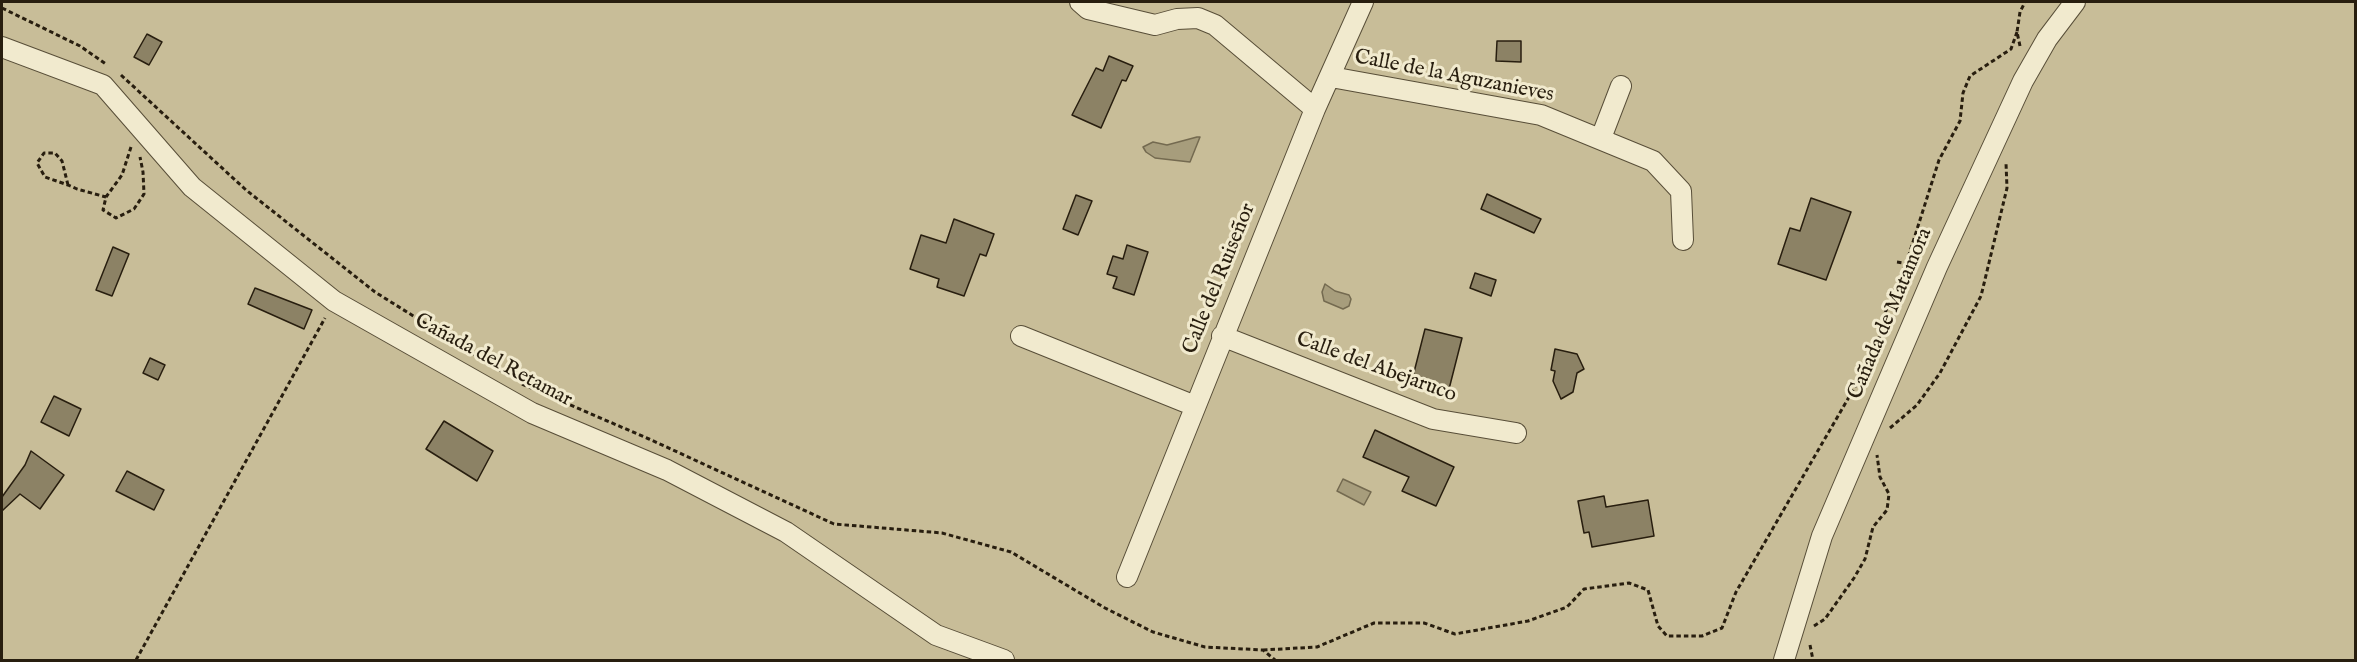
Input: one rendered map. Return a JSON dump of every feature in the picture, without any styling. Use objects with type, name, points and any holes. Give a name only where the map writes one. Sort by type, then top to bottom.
[{"type":"street","points":[[1080,2],[1089,9],[1155,25],[1177,19],[1198,18],[1215,26],[1315,109]]},
{"type":"street","name":"Calle del Ruiseñor","points":[[1127,577],[1315,109],[1363,2]]},
{"type":"street","name":"Cañada de Matamora","points":[[1784,660],[1822,536],[1937,267],[2023,81],[2047,39],[2075,2]]},
{"type":"street","name":"Cañada del Retamar","points":[[2,47],[103,85],[137,130],[192,187],[334,301],[532,413],[667,470],[786,532],[936,635],[1004,660]]},
{"type":"street","name":"Calle de la Aguzanieves","points":[[1331,77],[1541,115],[1653,161],[1681,191],[1683,240]]},
{"type":"street","points":[[1601,138],[1621,86]]},
{"type":"street","points":[[1021,336],[1195,406]]},
{"type":"street","name":"Calle del Abejaruco","points":[[1222,336],[1433,419],[1516,433]]},
{"type":"path","points":[[518,382],[834,524],[942,533],[1011,552],[1105,608],[1153,632],[1205,647],[1263,650],[1317,646],[1374,623],[1424,623],[1455,634],[1528,621],[1567,607],[1584,589],[1629,583],[1648,590],[1658,626],[1667,636],[1702,636],[1722,628],[1736,592],[1764,548],[1878,347],[1881,322],[1906,264],[1939,160],[1960,121],[1963,93],[1970,76],[2011,49],[2017,32],[2020,12],[2025,2]]},
{"type":"path","points":[[2,8],[80,46],[121,75],[246,190],[375,292],[508,376]]},
{"type":"path","points":[[2017,32],[2021,52]]},
{"type":"path","points":[[137,130],[144,194],[134,209],[116,218],[103,210],[106,197],[122,175],[137,130]]},
{"type":"path","points":[[68,185],[62,161],[55,153],[44,153],[37,163],[45,177],[68,185],[106,197]]},
{"type":"path","points":[[1883,434],[1917,405],[1940,373],[1981,296],[2007,188],[2004,154]]},
{"type":"path","points":[[136,660],[334,301]]},
{"type":"path","points":[[1810,628],[1825,619],[1854,578],[1865,559],[1874,527],[1887,510],[1889,494],[1880,477],[1877,455],[1880,445]]},
{"type":"path","points":[[1809,642],[1813,660]]},
{"type":"path","points":[[1263,650],[1275,660]]},
{"type":"shaded area","points":[[2,2],[2355,2],[2355,660],[2,660]]},
{"type":"shaded area","points":[[1200,137],[1190,162],[1155,158],[1143,147],[1153,142],[1167,145]]},
{"type":"shaded area","points":[[1325,284],[1335,291],[1349,295],[1351,299],[1349,306],[1343,309],[1324,301],[1322,292]]},
{"type":"shaded area","points":[[1343,479],[1371,492],[1364,505],[1337,491]]},
{"type":"building","points":[[147,34],[162,42],[149,65],[134,57]]},
{"type":"building","points":[[1497,41],[1521,41],[1521,62],[1496,61]]},
{"type":"building","points":[[1109,56],[1133,66],[1126,81],[1122,80],[1101,128],[1072,115],[1096,68],[1103,71]]},
{"type":"building","points":[[1487,194],[1541,219],[1534,233],[1481,209]]},
{"type":"building","points":[[1076,195],[1092,201],[1078,235],[1063,229]]},
{"type":"building","points":[[1811,198],[1851,212],[1826,280],[1778,264],[1790,228],[1800,231]]},
{"type":"building","points":[[954,219],[994,234],[986,256],[980,254],[964,296],[937,287],[939,279],[910,269],[921,235],[946,243]]},
{"type":"building","points":[[1127,245],[1148,252],[1134,295],[1113,288],[1117,277],[1107,274],[1113,256],[1123,259]]},
{"type":"building","points":[[113,247],[129,254],[112,296],[96,290]]},
{"type":"building","points":[[1475,273],[1496,280],[1491,296],[1470,288]]},
{"type":"building","points":[[255,288],[312,310],[304,329],[248,304]]},
{"type":"building","points":[[1425,329],[1462,338],[1448,393],[1411,384]]},
{"type":"building","points":[[1555,349],[1577,354],[1584,369],[1577,373],[1573,392],[1561,399],[1553,381],[1555,371],[1551,370]]},
{"type":"building","points":[[150,358],[165,365],[158,380],[143,373]]},
{"type":"building","points":[[54,396],[81,409],[69,436],[41,422]]},
{"type":"building","points":[[444,421],[493,451],[477,481],[426,449]]},
{"type":"building","points":[[1375,430],[1454,467],[1436,506],[1402,491],[1409,477],[1363,457]]},
{"type":"building","points":[[31,451],[64,475],[40,509],[20,494],[2,511],[2,497],[25,465]]},
{"type":"building","points":[[127,471],[164,490],[154,510],[116,491]]},
{"type":"building","points":[[1604,496],[1606,507],[1648,500],[1654,536],[1592,547],[1589,532],[1584,533],[1578,501]]}]
